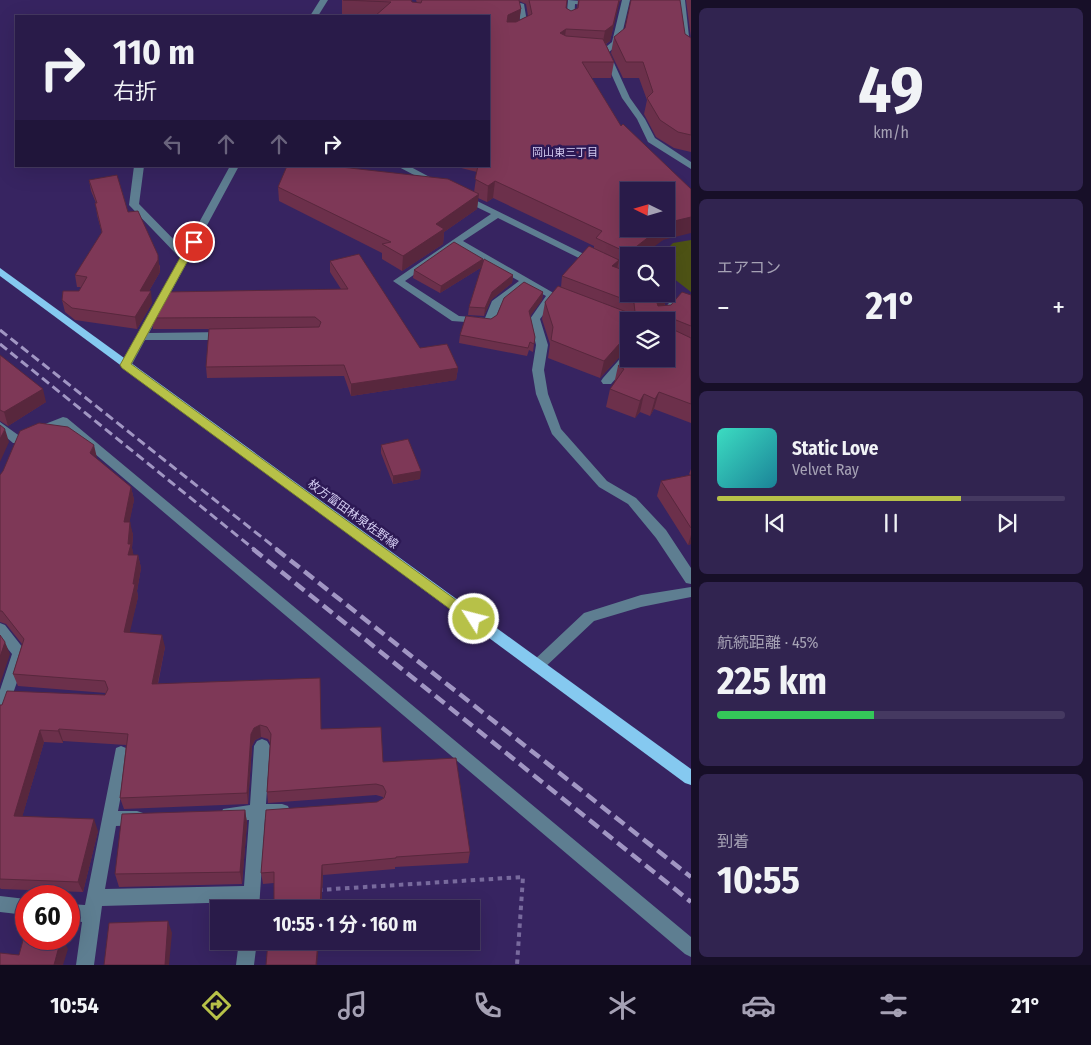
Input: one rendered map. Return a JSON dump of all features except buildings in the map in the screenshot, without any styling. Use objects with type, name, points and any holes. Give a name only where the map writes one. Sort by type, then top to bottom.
[{"type":"main road","name":"枚方富田林泉佐野線","points":[[0,271],[691,778]]},
{"type":"street","points":[[315,15],[324,0]]},
{"type":"street","points":[[503,0],[521,6],[525,26],[510,34]]},
{"type":"street","points":[[681,0],[687,49],[691,53]]},
{"type":"street","points":[[570,23],[571,1],[598,4]]},
{"type":"street","points":[[622,5],[616,43],[601,51],[626,98],[641,119],[651,140],[691,166]]},
{"type":"street","points":[[139,167],[134,204],[185,257]]},
{"type":"street","points":[[126,365],[234,167]]},
{"type":"street","points":[[403,167],[603,266]]},
{"type":"street","points":[[498,214],[456,240],[398,281],[456,319],[489,322],[496,303],[525,281]]},
{"type":"street","points":[[456,240],[525,281],[570,304]]},
{"type":"street","points":[[552,296],[535,319],[542,345],[538,370],[542,394],[556,431],[603,484],[632,501],[661,534],[691,579]]},
{"type":"street","points":[[667,312],[675,302]]},
{"type":"street","points":[[141,337],[238,336]]},
{"type":"street","points":[[606,381],[620,366]]},
{"type":"street","points":[[0,426],[15,444],[63,421],[691,948]]},
{"type":"street","points":[[537,666],[590,617],[641,601],[691,592]]},
{"type":"street","points":[[0,629],[20,653],[0,712]]},
{"type":"street","points":[[6,694],[26,696]]},
{"type":"street","points":[[251,900],[262,746]]},
{"type":"street","points":[[85,965],[93,906],[121,753]]},
{"type":"street","points":[[218,815],[297,810]]},
{"type":"street","points":[[109,819],[149,817]]},
{"type":"street","points":[[80,909],[93,906],[210,902]]},
{"type":"street","points":[[0,904],[15,906]]},
{"type":"street","points":[[245,965],[247,950]]},
{"type":"path","points":[[310,890],[523,877],[517,965]]},
{"type":"green space","points":[[691,240],[691,292],[675,280],[675,247],[669,247],[673,243]]},
{"type":"railway","points":[[0,330],[278,550]]},
{"type":"railway","points":[[0,344],[255,550]]},
{"type":"railway","points":[[253,549],[691,902]]},
{"type":"railway","points":[[276,549],[691,877]]},
{"type":"district","name":"岡山東三丁目","points":[[565,152]]},
{"type":"route","points":[[194,242],[126,365],[474,619]]}]
